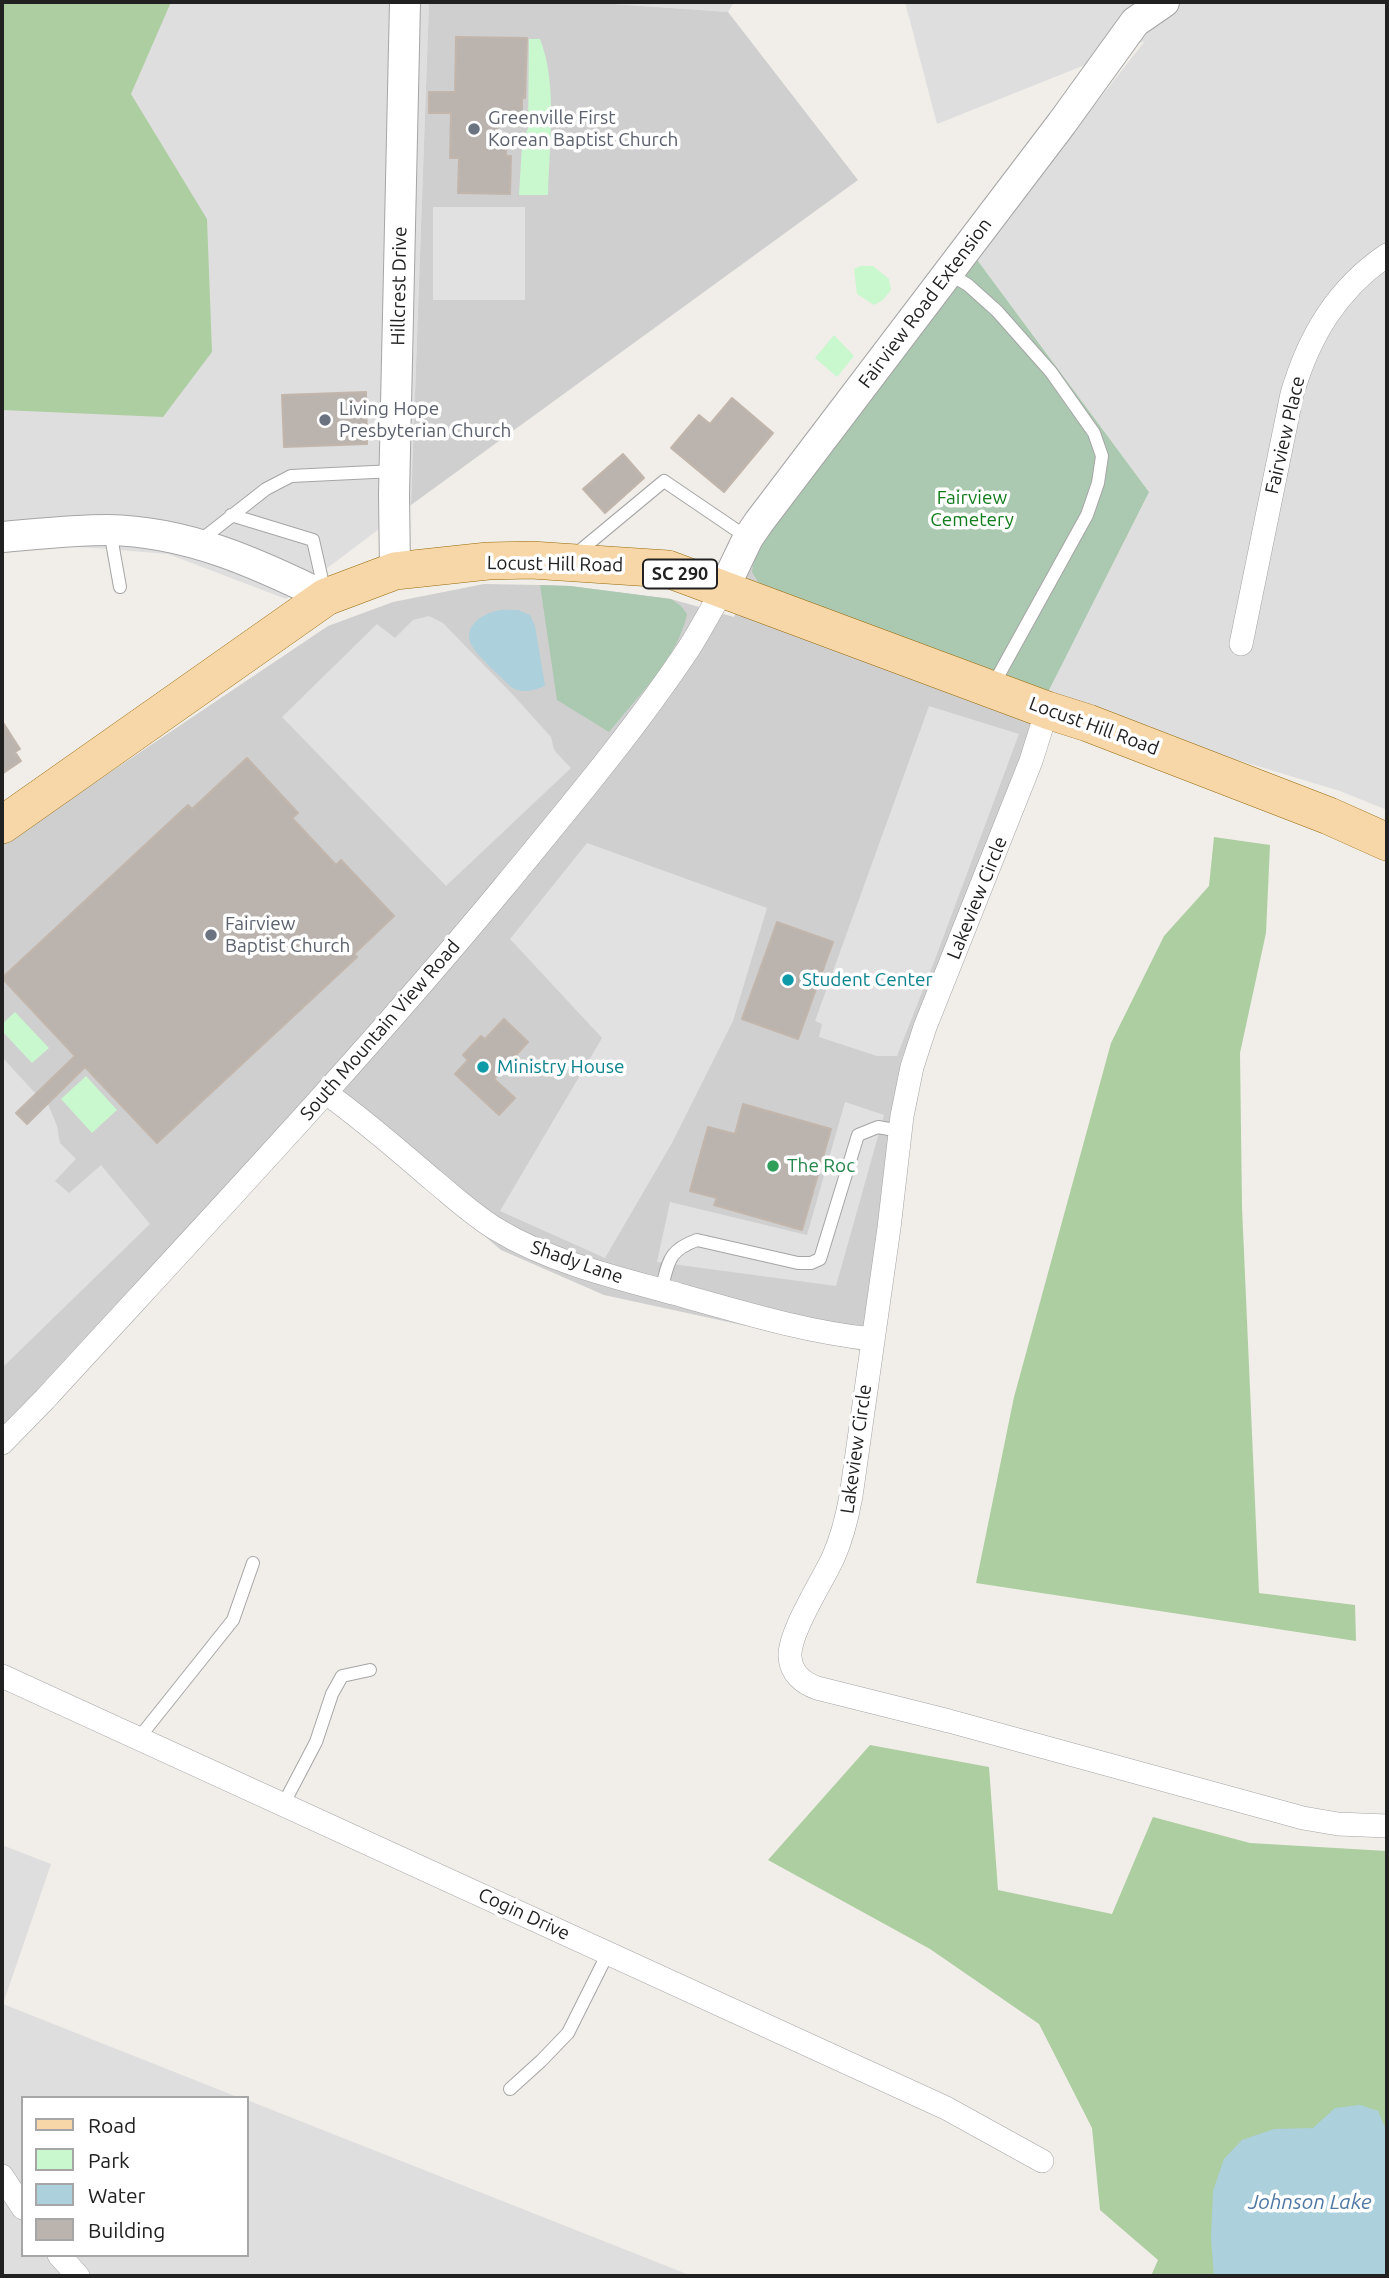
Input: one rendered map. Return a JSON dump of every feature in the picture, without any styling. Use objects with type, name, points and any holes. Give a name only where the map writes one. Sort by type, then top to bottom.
[{"type":"main road","name":"Locust Hill Road","points":[[2,825],[326,597],[395,571],[488,561],[567,561],[668,569],[1088,723],[1329,816],[1387,842]]},
{"type":"street","name":"Hillcrest Drive","points":[[395,571],[405,2]]},
{"type":"street","name":"Fairview Road Extension","points":[[724,589],[748,538],[1135,22],[1164,2]]},
{"type":"street","name":"Fairview Place","points":[[1241,644],[1292,394],[1301,364],[1320,325],[1339,297],[1356,279],[1387,255]]},
{"type":"street","points":[[2,537],[110,530],[168,536],[267,568],[326,597]]},
{"type":"street","name":"South Mountain View Road","points":[[2,1443],[55,1389],[326,1093],[443,961],[565,814],[648,706],[690,646],[724,589]]},
{"type":"street","name":"Lakeview Circle","points":[[1047,710],[1017,797],[925,1027],[912,1067],[900,1131],[889,1228],[846,1523],[833,1558],[794,1637],[789,1654],[791,1664],[802,1680],[817,1688],[962,1724],[1303,1818],[1338,1824],[1387,1826]]},
{"type":"street","name":"Shady Lane","points":[[326,1093],[357,1115],[472,1214],[525,1245],[578,1267],[661,1290],[832,1334],[872,1339]]},
{"type":"street","name":"Cogin Drive","points":[[2,1676],[946,2108],[1042,2161]]},
{"type":"street","points":[[2,2176],[21,2205]]},
{"type":"street","points":[[61,2257],[78,2276]]},
{"type":"lane","points":[[948,273],[968,285],[997,311],[1051,372],[1094,433],[1102,456],[1098,483],[1087,515],[992,688]]},
{"type":"lane","points":[[196,544],[266,489],[291,476],[395,471]]},
{"type":"lane","points":[[567,561],[664,481],[748,538]]},
{"type":"lane","points":[[232,515],[313,540],[326,597]]},
{"type":"lane","points":[[110,530],[120,587]]},
{"type":"lane","points":[[661,1290],[671,1256],[684,1245],[697,1240],[799,1263],[811,1263],[820,1259],[858,1135],[878,1127],[900,1131]]},
{"type":"lane","points":[[138,1739],[233,1620],[253,1563]]},
{"type":"lane","points":[[283,1804],[316,1742],[332,1694],[342,1676],[370,1670]]},
{"type":"lane","points":[[510,2089],[568,2032],[608,1952]]},
{"type":"shaded area","points":[[2,2],[429,2],[411,505],[286,599],[168,554],[68,546],[2,553]]},
{"type":"shaded area","points":[[429,2],[585,2],[728,12],[858,180],[411,505]]},
{"type":"shaded area","points":[[585,2],[734,2],[728,12]]},
{"type":"shaded area","points":[[905,2],[1387,2],[1387,810],[1340,791],[1094,712],[1048,692],[1149,492],[975,257],[1145,41],[937,124]]},
{"type":"shaded area","points":[[433,207],[525,207],[525,300],[433,300]]},
{"type":"shaded area","points":[[1149,492],[1048,692],[902,1058],[862,1351],[604,1295],[501,1250],[314,1091],[2,1428],[2,845],[328,626],[393,602],[484,584],[570,586],[671,599],[734,617],[756,546]]},
{"type":"shaded area","points":[[429,616],[443,623],[515,697],[551,737],[554,750],[571,768],[446,886],[282,717],[377,624],[395,638],[413,620]]},
{"type":"shaded area","points":[[929,706],[1019,734],[897,1056],[877,1056],[819,1037],[822,1024],[815,1021]]},
{"type":"shaded area","points":[[587,843],[767,908],[733,1021],[672,1143],[605,1258],[500,1211],[602,1038],[510,939]]},
{"type":"shaded area","points":[[2,1057],[36,1094],[16,1114],[27,1123],[48,1104],[57,1126],[60,1143],[76,1159],[55,1181],[69,1193],[101,1165],[150,1224],[2,1368]]},
{"type":"shaded area","points":[[845,1102],[884,1115],[836,1286],[657,1262],[670,1202],[807,1235]]},
{"type":"shaded area","points":[[2,1845],[51,1864],[3,2004],[235,2096],[21,2096],[21,2257],[248,2257],[248,2100],[692,2276],[2,2276]]},
{"type":"green space","points":[[2,2],[171,2],[131,94],[207,219],[212,352],[163,417],[2,410]]},
{"type":"green space","points":[[529,39],[540,39],[549,76],[551,116],[548,195],[519,195],[522,145],[528,128]]},
{"type":"green space","name":"Fairview Cemetery","points":[[975,257],[1149,492],[1048,692],[764,592],[752,572],[756,546]]},
{"type":"green space","points":[[873,266],[889,279],[891,290],[883,300],[874,305],[857,294],[854,269]]},
{"type":"green space","points":[[834,335],[854,356],[837,377],[815,358]]},
{"type":"green space","points":[[540,585],[570,586],[671,599],[687,614],[666,661],[609,732],[557,700]]},
{"type":"green space","points":[[1214,837],[1270,845],[1266,933],[1240,1053],[1242,1207],[1259,1593],[1355,1605],[1356,1641],[976,1583],[1014,1397],[1111,1043],[1164,936],[1209,886]]},
{"type":"green space","points":[[15,1012],[49,1048],[32,1063],[2,1031],[2,1024]]},
{"type":"green space","points":[[86,1076],[117,1110],[92,1133],[61,1099]]},
{"type":"green space","points":[[870,1745],[989,1767],[998,1890],[1112,1914],[1153,1817],[1250,1843],[1387,1851],[1387,2276],[1151,2276],[1158,2260],[1100,2210],[1092,2128],[1039,2024],[930,1949],[768,1860]]},
{"type":"water","points":[[518,610],[530,615],[535,626],[545,686],[528,691],[511,687],[472,646],[469,634],[474,623],[490,613]]},
{"type":"water","name":"Johnson Lake","points":[[1360,2105],[1378,2111],[1387,2132],[1385,2276],[1214,2276],[1211,2238],[1213,2191],[1224,2159],[1242,2140],[1274,2129],[1313,2128],[1335,2108]]},
{"type":"building","name":"Greenville First Korean Baptist Church","points":[[456,37],[527,38],[522,115],[498,114],[497,144],[506,144],[506,156],[511,156],[510,194],[458,193],[459,158],[450,158],[451,113],[429,113],[429,92],[455,92]]},
{"type":"building","name":"Living Hope Presbyterian Church","points":[[366,392],[367,444],[284,447],[282,395]]},
{"type":"building","points":[[732,398],[773,433],[724,492],[671,448],[699,415],[710,424]]},
{"type":"building","points":[[623,454],[644,478],[605,513],[583,489]]},
{"type":"building","points":[[2,721],[20,749],[15,752],[21,761],[2,774]]},
{"type":"building","name":"Fairview Baptist Church","points":[[247,758],[298,813],[292,818],[336,865],[341,860],[394,916],[354,954],[357,957],[157,1143],[85,1067],[27,1124],[16,1113],[75,1056],[2,978],[188,805],[192,809]]},
{"type":"building","name":"Student Center","points":[[777,922],[833,942],[798,1039],[742,1019]]},
{"type":"building","name":"Ministry House","points":[[504,1019],[528,1042],[494,1079],[515,1098],[499,1115],[455,1074],[468,1060],[463,1055],[481,1036],[485,1039]]},
{"type":"building","name":"The Roc","points":[[743,1104],[831,1129],[802,1230],[714,1205],[717,1198],[690,1191],[708,1127],[735,1134]]},
{"type":"place","name":"Greenville First Korean Baptist Church","points":[[474,129]]},
{"type":"place","name":"Living Hope Presbyterian Church","points":[[325,420]]},
{"type":"place","name":"Fairview Baptist Church","points":[[211,935]]},
{"type":"place","name":"Student Center","points":[[788,980]]},
{"type":"place","name":"Ministry House","points":[[483,1067]]},
{"type":"place","name":"The Roc","points":[[773,1166]]}]
